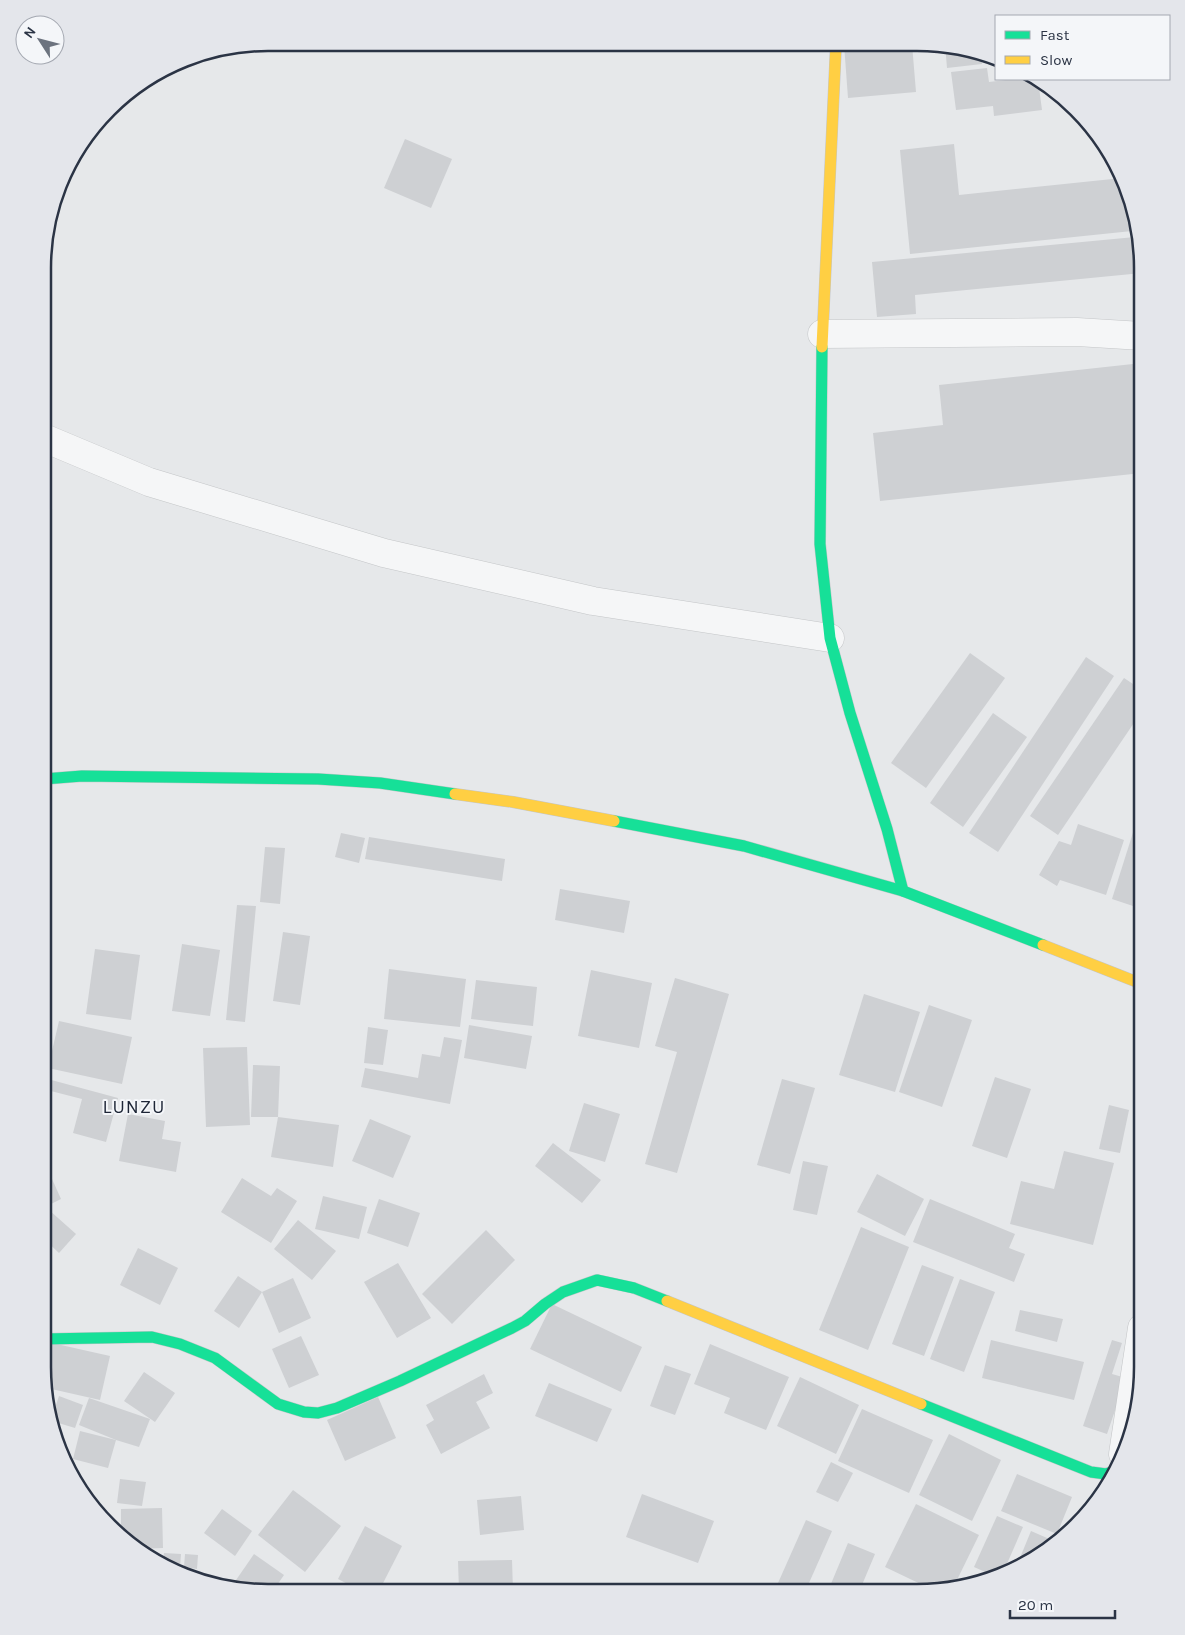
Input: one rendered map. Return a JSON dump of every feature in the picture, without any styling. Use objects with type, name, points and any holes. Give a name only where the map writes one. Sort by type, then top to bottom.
[{"type":"main road","points":[[836,51],[822,334],[820,544],[830,638],[850,713],[887,829],[903,891]]},
{"type":"main road","points":[[51,778],[82,776],[318,779],[380,783],[513,802],[744,846],[903,891],[1134,981]]},
{"type":"main road","points":[[51,1339],[152,1337],[180,1344],[214,1358],[278,1404],[318,1414],[337,1408],[400,1381],[486,1340],[525,1320],[564,1292],[596,1280],[634,1288],[1091,1472],[1106,1474]]},
{"type":"street","points":[[822,334],[1077,332],[1134,336]]},
{"type":"street","points":[[51,441],[149,482],[384,554],[592,601],[830,638]]},
{"type":"building","points":[[845,51],[913,51],[916,92],[848,98]]},
{"type":"building","points":[[946,53],[982,62],[982,64],[947,68]]},
{"type":"building","points":[[987,68],[989,82],[1026,80],[1039,89],[1042,110],[994,116],[993,106],[956,110],[951,72]]},
{"type":"building","points":[[405,139],[452,159],[431,208],[384,188]]},
{"type":"building","points":[[954,144],[959,195],[1114,179],[1122,198],[1131,231],[910,254],[900,150]]},
{"type":"building","points":[[1132,237],[1134,274],[915,295],[916,314],[877,317],[872,262]]},
{"type":"building","points":[[1134,364],[1134,474],[880,501],[873,433],[943,425],[939,385]]},
{"type":"building","points":[[970,653],[1005,678],[926,788],[891,763]]},
{"type":"building","points":[[1086,657],[1114,676],[998,852],[969,833]]},
{"type":"building","points":[[1124,678],[1134,685],[1134,723],[1058,835],[1030,816]]},
{"type":"building","points":[[993,713],[1027,737],[963,827],[930,803]]},
{"type":"building","points":[[1078,824],[1124,840],[1106,895],[1060,880],[1057,886],[1039,875],[1059,841],[1071,845]]},
{"type":"building","points":[[1134,829],[1134,906],[1112,899]]},
{"type":"building","points":[[341,833],[365,838],[359,863],[335,857]]},
{"type":"building","points":[[369,837],[505,859],[502,881],[365,859]]},
{"type":"building","points":[[265,847],[285,848],[280,904],[260,902]]},
{"type":"building","points":[[560,889],[630,901],[624,933],[555,920]]},
{"type":"building","points":[[237,905],[256,906],[245,1022],[226,1020]]},
{"type":"building","points":[[283,932],[310,936],[300,1005],[273,1001]]},
{"type":"building","points":[[182,944],[220,950],[210,1016],[172,1011]]},
{"type":"building","points":[[95,949],[140,955],[131,1020],[86,1014]]},
{"type":"building","points":[[389,969],[466,979],[460,1027],[384,1019]]},
{"type":"building","points":[[591,970],[652,983],[639,1048],[578,1036]]},
{"type":"building","points":[[675,978],[729,994],[677,1173],[645,1164],[677,1052],[655,1046]]},
{"type":"building","points":[[476,980],[537,987],[533,1026],[471,1019]]},
{"type":"building","points":[[864,994],[920,1012],[895,1092],[839,1075]]},
{"type":"building","points":[[929,1005],[972,1020],[942,1107],[899,1092]]},
{"type":"building","points":[[59,1021],[132,1037],[122,1084],[51,1069],[51,1055]]},
{"type":"building","points":[[469,1025],[532,1036],[526,1069],[464,1058]]},
{"type":"building","points":[[368,1027],[388,1030],[383,1065],[364,1063]]},
{"type":"building","points":[[444,1037],[462,1040],[450,1104],[361,1087],[365,1068],[418,1078],[422,1054],[440,1057]]},
{"type":"building","points":[[247,1047],[250,1125],[206,1127],[203,1048]]},
{"type":"building","points":[[253,1065],[280,1066],[278,1117],[251,1117]]},
{"type":"building","points":[[995,1077],[1031,1089],[1007,1158],[972,1146]]},
{"type":"building","points":[[782,1079],[815,1088],[790,1174],[757,1165]]},
{"type":"building","points":[[51,1080],[118,1098],[106,1142],[73,1133],[82,1099],[51,1091]]},
{"type":"building","points":[[584,1103],[620,1114],[605,1162],[569,1151]]},
{"type":"building","points":[[1109,1105],[1129,1110],[1120,1153],[1099,1149]]},
{"type":"building","points":[[128,1114],[165,1121],[162,1139],[181,1142],[176,1172],[119,1161]]},
{"type":"building","points":[[278,1117],[339,1125],[333,1167],[271,1157]]},
{"type":"building","points":[[370,1119],[411,1136],[393,1178],[352,1161]]},
{"type":"building","points":[[553,1143],[601,1180],[582,1203],[535,1166]]},
{"type":"building","points":[[1064,1151],[1114,1163],[1093,1245],[1010,1224],[1021,1181],[1054,1189]]},
{"type":"building","points":[[803,1161],[828,1166],[817,1215],[793,1210]]},
{"type":"building","points":[[877,1174],[924,1199],[905,1236],[857,1212]]},
{"type":"building","points":[[51,1177],[61,1199],[51,1204]]},
{"type":"building","points":[[242,1178],[271,1196],[277,1188],[297,1201],[271,1243],[221,1212]]},
{"type":"building","points":[[323,1196],[367,1207],[359,1239],[315,1229]]},
{"type":"building","points":[[379,1199],[420,1213],[408,1247],[367,1233]]},
{"type":"building","points":[[930,1199],[1015,1234],[1009,1248],[1025,1254],[1014,1282],[913,1242]]},
{"type":"building","points":[[51,1212],[76,1234],[59,1253],[51,1246]]},
{"type":"building","points":[[298,1220],[336,1251],[312,1280],[274,1249]]},
{"type":"building","points":[[861,1227],[909,1247],[868,1350],[819,1330]]},
{"type":"building","points":[[486,1230],[515,1260],[452,1324],[422,1294]]},
{"type":"building","points":[[138,1248],[178,1268],[160,1305],[120,1285]]},
{"type":"building","points":[[398,1263],[431,1318],[397,1338],[364,1282]]},
{"type":"building","points":[[922,1265],[954,1277],[924,1356],[892,1344]]},
{"type":"building","points":[[238,1276],[262,1292],[239,1328],[214,1311]]},
{"type":"building","points":[[293,1278],[311,1318],[279,1333],[262,1292]]},
{"type":"building","points":[[960,1279],[995,1292],[964,1372],[930,1359]]},
{"type":"building","points":[[552,1304],[642,1347],[621,1392],[530,1349]]},
{"type":"building","points":[[1020,1310],[1063,1319],[1057,1342],[1015,1331]]},
{"type":"building","points":[[301,1336],[319,1375],[289,1388],[272,1349]]},
{"type":"building","points":[[991,1340],[1084,1362],[1074,1400],[982,1378]]},
{"type":"building","points":[[1112,1340],[1122,1343],[1112,1374],[1126,1378],[1107,1434],[1083,1426]]},
{"type":"building","points":[[52,1343],[110,1356],[100,1400],[53,1389]]},
{"type":"building","points":[[710,1344],[789,1377],[766,1430],[724,1413],[730,1398],[694,1384]]},
{"type":"building","points":[[665,1365],[691,1374],[675,1415],[650,1406]]},
{"type":"building","points":[[144,1372],[175,1393],[155,1422],[124,1401]]},
{"type":"building","points":[[484,1374],[493,1393],[476,1402],[490,1428],[441,1454],[426,1425],[434,1420],[426,1405]]},
{"type":"building","points":[[800,1377],[859,1405],[836,1454],[777,1426]]},
{"type":"building","points":[[549,1383],[612,1409],[597,1442],[535,1416]]},
{"type":"building","points":[[59,1396],[83,1405],[75,1428],[59,1423],[55,1408]]},
{"type":"building","points":[[378,1397],[396,1438],[345,1461],[327,1420]]},
{"type":"building","points":[[89,1398],[150,1419],[139,1447],[79,1425]]},
{"type":"building","points":[[862,1409],[933,1440],[909,1493],[838,1461]]},
{"type":"building","points":[[80,1431],[116,1440],[108,1468],[73,1459]]},
{"type":"building","points":[[949,1434],[1001,1460],[972,1521],[919,1495]]},
{"type":"building","points":[[831,1462],[853,1473],[838,1502],[816,1492]]},
{"type":"building","points":[[1017,1474],[1072,1497],[1056,1533],[1001,1511]]},
{"type":"building","points":[[120,1479],[146,1482],[142,1506],[117,1503]]},
{"type":"building","points":[[293,1490],[341,1526],[305,1572],[258,1535]]},
{"type":"building","points":[[642,1494],[714,1521],[698,1563],[626,1537]]},
{"type":"building","points":[[521,1496],[524,1530],[480,1535],[477,1500]]},
{"type":"building","points":[[916,1504],[979,1535],[957,1580],[920,1584],[885,1567]]},
{"type":"building","points":[[162,1508],[163,1548],[149,1549],[125,1530],[120,1525],[121,1509]]},
{"type":"building","points":[[222,1509],[252,1531],[235,1556],[204,1533]]},
{"type":"building","points":[[997,1516],[1023,1527],[1007,1564],[986,1572],[974,1567]]},
{"type":"building","points":[[806,1520],[832,1531],[809,1584],[778,1584]]},
{"type":"building","points":[[365,1526],[402,1546],[383,1584],[348,1584],[338,1579]]},
{"type":"building","points":[[1031,1531],[1049,1539],[1026,1555],[1020,1558]]},
{"type":"building","points":[[848,1543],[875,1554],[862,1584],[831,1584]]},
{"type":"building","points":[[164,1553],[181,1554],[180,1565],[172,1561],[164,1557]]},
{"type":"building","points":[[185,1554],[198,1555],[197,1569],[184,1567]]},
{"type":"building","points":[[254,1554],[284,1575],[278,1584],[235,1581]]},
{"type":"building","points":[[512,1560],[513,1584],[459,1584],[458,1561]]},
{"type":"traffic: fast","points":[[822,347],[820,544],[830,638],[850,713],[887,829],[903,891]]},
{"type":"traffic: fast","points":[[51,778],[82,776],[318,779],[380,783],[455,794]]},
{"type":"traffic: fast","points":[[614,821],[744,846],[903,891],[1043,945]]},
{"type":"traffic: fast","points":[[51,1339],[152,1337],[180,1344],[215,1358],[278,1404],[304,1412],[318,1413],[337,1408],[400,1381],[512,1328],[525,1321],[563,1292],[597,1280],[634,1288],[667,1301]]},
{"type":"traffic: fast","points":[[921,1404],[1091,1472],[1106,1474]]},
{"type":"traffic: slow","points":[[822,347],[836,51]]},
{"type":"traffic: slow","points":[[455,794],[513,802],[614,821]]},
{"type":"traffic: slow","points":[[1043,945],[1134,981]]},
{"type":"traffic: slow","points":[[667,1301],[921,1404]]},
{"type":"district","name":"LUNZU","points":[[134,1107]]}]
